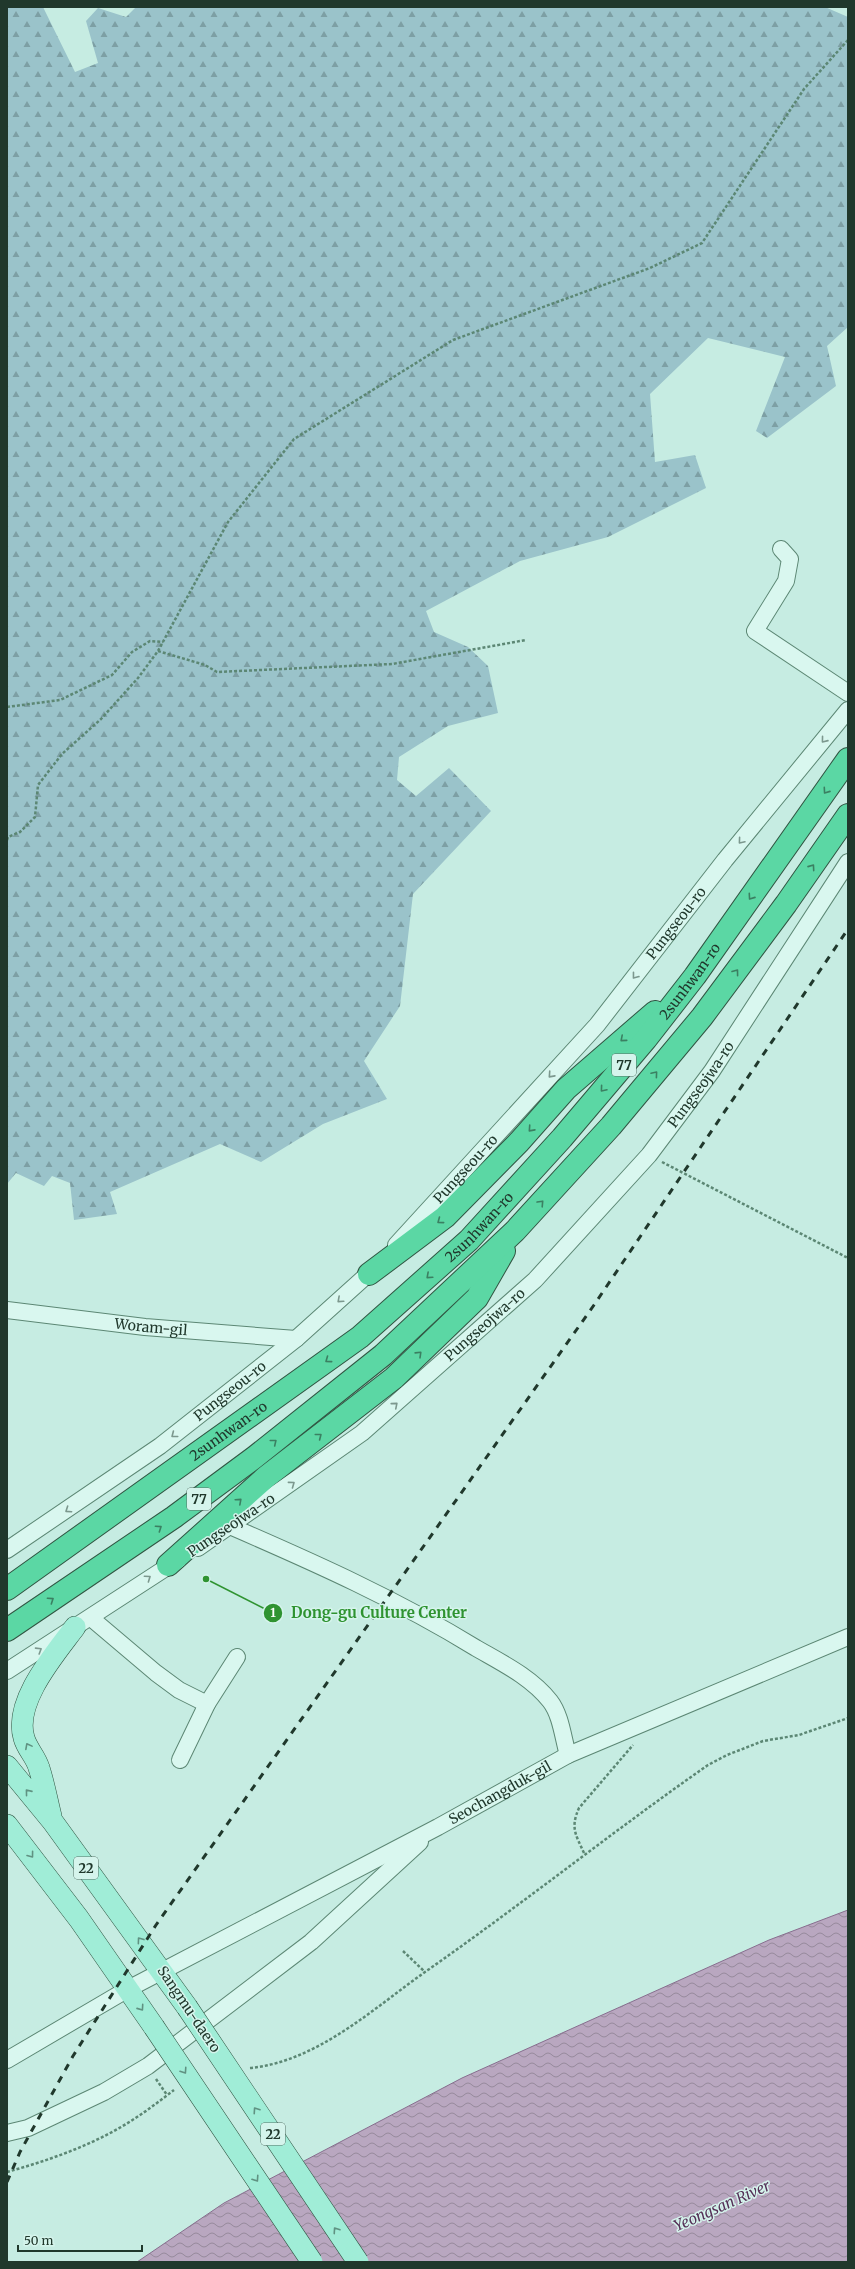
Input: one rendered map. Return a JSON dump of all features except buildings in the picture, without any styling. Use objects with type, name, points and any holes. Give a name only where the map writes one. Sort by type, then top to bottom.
[{"type":"highway","name":"2sunhwan-ro","points":[[7,1589],[360,1337],[469,1240],[567,1132],[646,1039],[694,976],[848,759]]},
{"type":"highway","name":"2sunhwan-ro","points":[[7,1630],[174,1517],[256,1457],[383,1355],[515,1231],[611,1126],[702,1017],[786,904],[848,815]]},
{"type":"highway","points":[[369,1274],[445,1217],[519,1142],[566,1089],[694,976]]},
{"type":"highway","points":[[168,1565],[266,1477],[394,1378],[471,1304],[477,1298],[515,1231]]},
{"type":"main road","points":[[53,1822],[39,1767],[23,1738],[22,1716],[32,1691],[42,1673],[83,1623]]},
{"type":"main road","name":"Sangmu-daero","points":[[7,1766],[53,1822],[163,1972],[358,2262]]},
{"type":"main road","name":"22","points":[[11,1831],[79,1919],[128,1989],[312,2262]]},
{"type":"street","points":[[781,549],[790,559],[786,581],[755,631],[848,693]]},
{"type":"street","name":"Pungseou-ro","points":[[7,1550],[160,1446],[296,1339],[369,1274],[596,1025],[725,860],[848,710]]},
{"type":"street","name":"Pungseojwa-ro","points":[[7,1671],[83,1623],[168,1565],[189,1554],[232,1527],[362,1433],[453,1354],[534,1280],[649,1155],[712,1071],[848,862]]},
{"type":"street","name":"Woram-gil","points":[[7,1310],[145,1327],[296,1339]]},
{"type":"street","points":[[232,1527],[330,1569],[435,1623],[514,1670],[538,1688],[556,1711],[568,1755]]},
{"type":"street","points":[[83,1623],[179,1690],[207,1704]]},
{"type":"street","name":"Seochangduk-gil","points":[[7,2060],[128,1989],[438,1827],[568,1755],[848,1637]]},
{"type":"street","points":[[180,1760],[207,1704],[237,1657]]},
{"type":"street","points":[[7,1660],[23,1660]]},
{"type":"street","points":[[7,2133],[28,2128],[83,2102],[148,2066],[311,1942],[438,1827]]},
{"type":"path","points":[[7,840],[8,837],[20,832],[35,817],[38,785],[62,754],[101,719],[138,678],[158,651],[228,522],[294,439],[453,340],[650,268],[702,243],[804,89],[848,40]]},
{"type":"path","points":[[158,651],[205,665],[217,672],[392,664],[526,640]]},
{"type":"path","points":[[7,707],[60,700],[112,675],[132,652],[150,641],[163,642]]},
{"type":"path","points":[[649,1155],[848,1258]]},
{"type":"path","points":[[242,2069],[270,2066],[290,2060],[333,2037],[495,1923],[584,1853],[708,1765],[727,1755],[763,1741],[799,1734],[848,1718]]},
{"type":"path","points":[[584,1853],[574,1830],[575,1817],[579,1808],[636,1742]]},
{"type":"path","points":[[403,1951],[425,1972]]},
{"type":"path","points":[[7,2172],[46,2161],[118,2128],[134,2120],[176,2089]]},
{"type":"green space","points":[[7,7],[43,7],[75,72],[98,63],[86,21],[98,8],[126,17],[136,7],[825,7],[848,17],[848,327],[827,346],[836,386],[767,438],[756,431],[785,357],[708,338],[650,394],[655,462],[695,455],[706,488],[608,537],[520,561],[426,611],[434,632],[468,647],[488,666],[498,713],[448,726],[399,757],[397,780],[416,796],[449,768],[491,811],[413,894],[400,1006],[364,1061],[387,1099],[323,1124],[261,1162],[220,1144],[110,1192],[117,1214],[74,1220],[70,1183],[52,1176],[44,1186],[16,1173],[7,1184]]},
{"type":"water","name":"Yeongsan River","points":[[848,1910],[848,2262],[137,2262],[224,2203],[462,2078],[769,1940]]},
{"type":"railway","points":[[7,2182],[20,2152],[73,2056],[156,1925],[594,1305],[848,929]]},
{"type":"place","name":"Dong-gu Culture Center","points":[[206,1579]]}]
